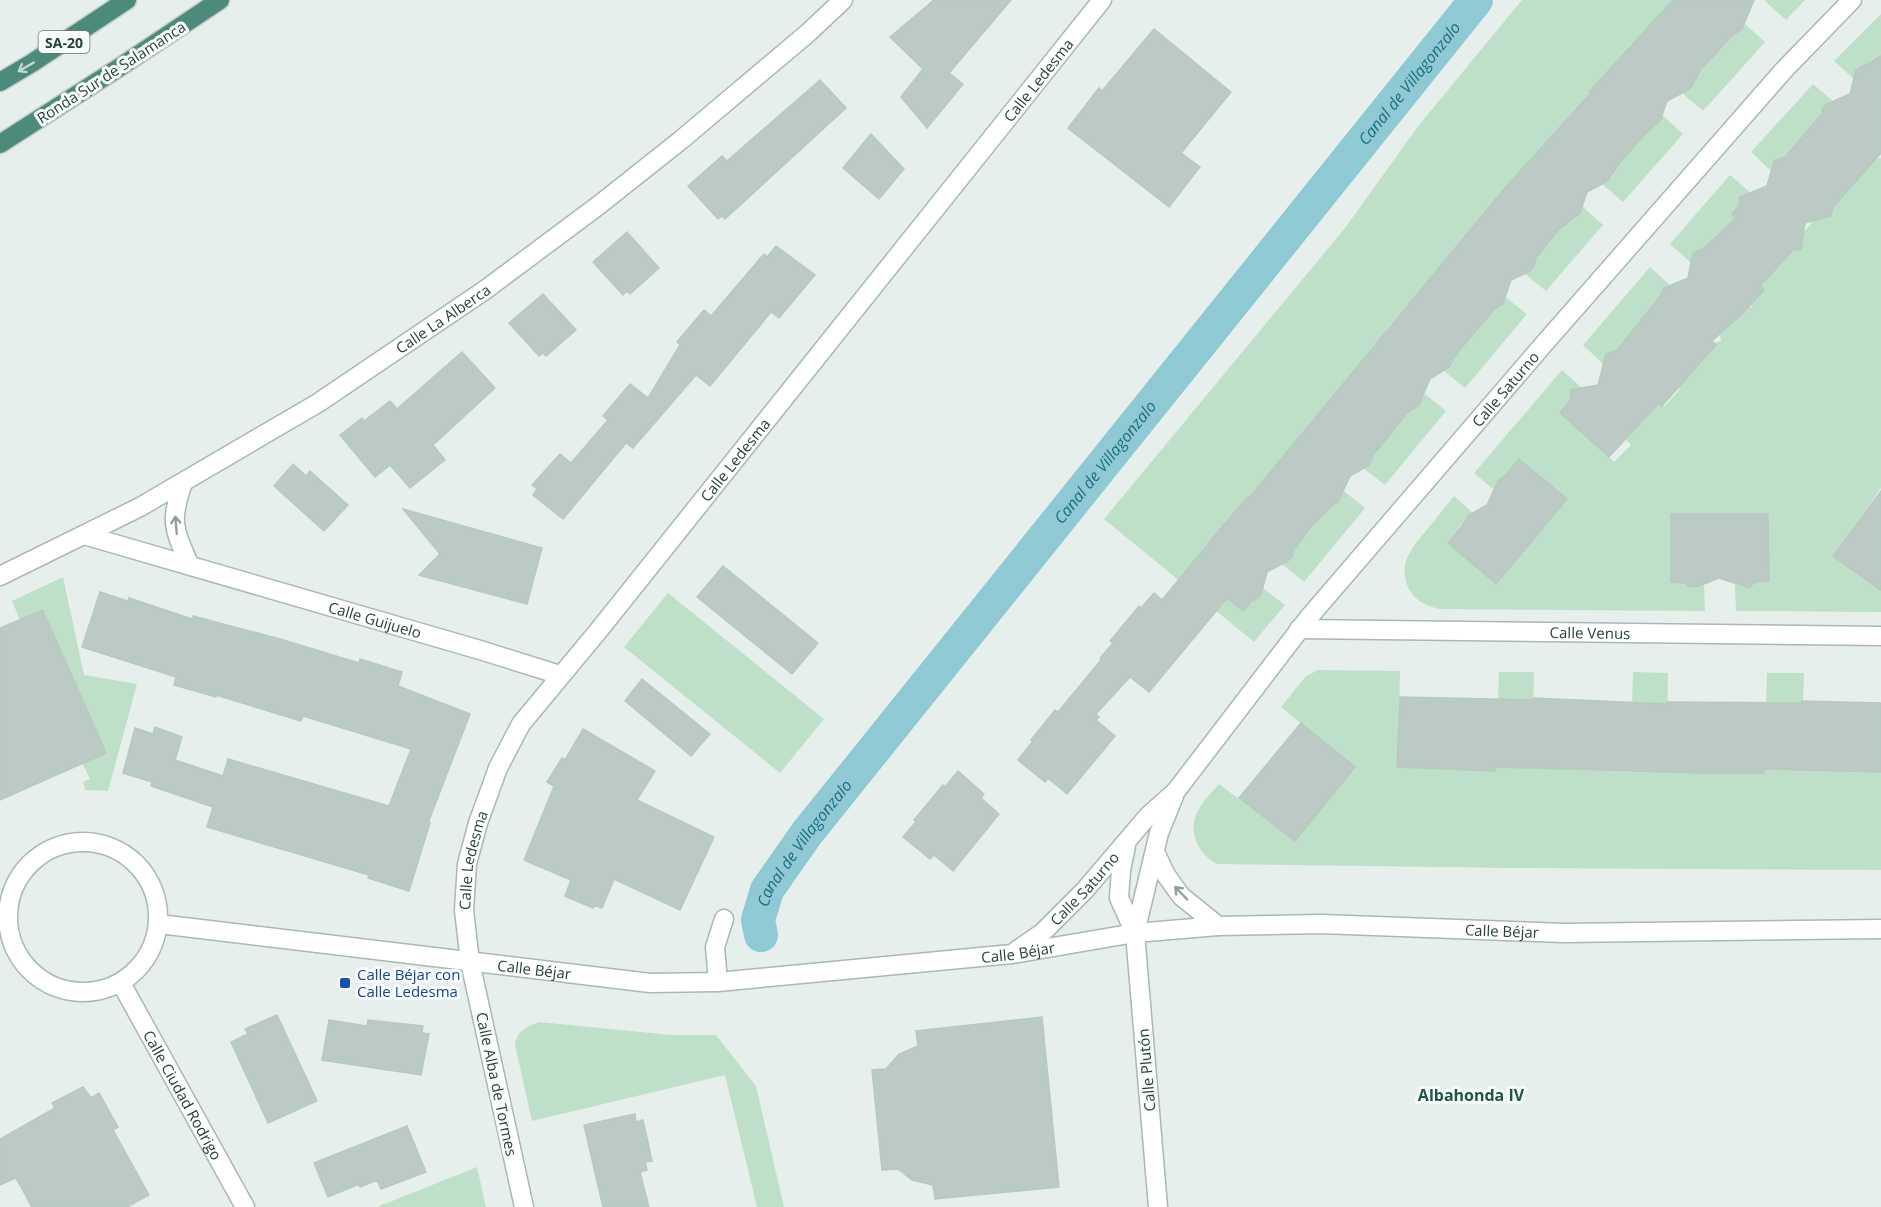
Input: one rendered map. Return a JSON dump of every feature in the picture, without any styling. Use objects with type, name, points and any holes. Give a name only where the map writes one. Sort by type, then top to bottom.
[{"type":"highway","name":"SA-20","points":[[0,82],[127,0]]},
{"type":"highway","name":"Ronda Sur de Salamanca","points":[[0,144],[220,0]]},
{"type":"street","name":"Calle La Alberca","points":[[0,576],[183,483],[318,404],[485,290],[681,140],[808,33],[843,0]]},
{"type":"street","name":"Calle Ledesma","points":[[470,962],[464,910],[467,864],[477,823],[498,768],[521,724],[599,630],[1102,0]]},
{"type":"street","name":"Calle Saturno","points":[[1012,954],[1042,933],[1085,890],[1148,816],[1176,791],[1299,629],[1543,345],[1784,70],[1852,0]]},
{"type":"street","points":[[183,483],[174,508],[175,532],[190,566]]},
{"type":"street","name":"Calle Guijuelo","points":[[84,535],[560,675]]},
{"type":"street","name":"Calle Venus","points":[[1299,629],[1881,636]]},
{"type":"street","name":"Calle Saturno","points":[[1135,933],[1159,834],[1176,791]]},
{"type":"street","name":"Calle Saturno","points":[[1127,842],[1121,870],[1119,898],[1135,933]]},
{"type":"street","points":[[98,843],[127,855],[149,878],[156,895],[159,924],[155,943],[146,960],[121,983],[105,990],[88,993],[72,992],[40,980],[26,967],[11,939],[4,904],[23,872],[47,851],[63,844],[98,843]]},
{"type":"street","points":[[1155,852],[1166,875],[1181,896],[1218,926]]},
{"type":"street","points":[[718,982],[715,947],[724,919]]},
{"type":"street","name":"Calle Béjar","points":[[159,924],[650,983],[718,982],[1012,954],[1135,933],[1218,926],[1321,924],[1563,933],[1881,929]]},
{"type":"street","name":"Calle Plutón","points":[[1135,933],[1158,1207]]},
{"type":"street","name":"Calle Alba de Tormes","points":[[470,962],[524,1207]]},
{"type":"street","name":"Calle Ciudad Rodrigo","points":[[121,983],[245,1207]]},
{"type":"green space","points":[[1522,0],[1674,0],[1723,45],[1745,24],[1765,42],[1703,111],[1682,93],[1702,69],[1651,24],[1627,49],[1630,53],[1612,66],[1590,92],[1596,98],[1649,129],[1660,121],[1662,115],[1683,134],[1623,202],[1602,184],[1612,177],[1622,160],[1571,115],[1548,140],[1551,144],[1533,157],[1510,182],[1561,229],[1580,213],[1582,206],[1603,225],[1546,291],[1524,273],[1543,249],[1490,206],[1468,232],[1471,236],[1458,252],[1454,249],[1432,276],[1485,320],[1503,303],[1505,297],[1527,314],[1465,388],[1444,371],[1453,363],[1462,346],[1409,303],[1387,329],[1390,333],[1377,349],[1373,347],[1351,374],[1404,417],[1425,394],[1446,411],[1385,485],[1363,468],[1382,444],[1329,401],[1307,426],[1310,430],[1297,446],[1293,444],[1271,471],[1324,514],[1338,502],[1344,491],[1365,508],[1304,582],[1282,564],[1291,557],[1301,540],[1248,497],[1225,523],[1243,611],[1261,594],[1263,588],[1285,605],[1254,642],[1104,519],[1345,228],[1419,125]]},
{"type":"green space","points":[[1805,0],[1786,20],[1765,1]]},
{"type":"green space","points":[[1881,14],[1881,64],[1874,58],[1859,70],[1854,79],[1834,61]]},
{"type":"green space","points":[[1813,84],[1833,101],[1823,108],[1822,114],[1814,123],[1876,159],[1881,158],[1881,488],[1833,556],[1881,590],[1881,612],[1736,611],[1735,584],[1745,587],[1755,582],[1769,581],[1768,514],[1736,515],[1704,584],[1705,611],[1440,609],[1418,600],[1409,589],[1406,580],[1406,563],[1413,547],[1454,496],[1473,513],[1463,522],[1448,543],[1496,584],[1566,500],[1519,460],[1504,477],[1499,479],[1494,490],[1474,473],[1562,370],[1582,388],[1576,389],[1599,447],[1614,462],[1631,445],[1626,440],[1659,403],[1664,407],[1680,389],[1625,340],[1615,352],[1608,353],[1603,364],[1583,345],[1650,267],[1670,285],[1664,288],[1651,307],[1706,356],[1716,345],[1713,343],[1721,341],[1720,334],[1724,330],[1721,327],[1744,308],[1752,307],[1751,298],[1755,301],[1764,290],[1720,249],[1695,252],[1691,263],[1670,244],[1730,175],[1751,193],[1741,199],[1739,206],[1732,214],[1782,262],[1793,251],[1801,249],[1803,240],[1799,237],[1819,215],[1823,218],[1831,216],[1833,207],[1843,196],[1791,150],[1783,158],[1776,160],[1771,171],[1751,152]]},
{"type":"green space","points":[[63,577],[84,675],[137,684],[108,791],[85,790],[83,782],[90,779],[37,673],[66,661],[44,610],[20,620],[12,601]]},
{"type":"green space","points":[[668,593],[824,719],[780,773],[624,647]]},
{"type":"green space","points":[[1318,670],[1400,671],[1398,767],[1495,770],[1499,672],[1534,672],[1532,768],[1630,772],[1633,672],[1668,673],[1666,772],[1764,773],[1767,673],[1804,673],[1801,770],[1881,772],[1881,870],[1217,864],[1199,847],[1195,839],[1194,823],[1200,807],[1219,784],[1295,841],[1354,768],[1281,707],[1306,676]]},
{"type":"green space","points":[[539,1022],[671,1035],[716,1035],[756,1086],[784,1207],[757,1207],[725,1075],[532,1121],[515,1045],[523,1030]]},
{"type":"green space","points":[[477,1167],[486,1207],[377,1207]]},
{"type":"building","points":[[934,0],[1011,0],[949,73],[963,84],[927,128],[901,97],[923,69],[890,37]]},
{"type":"building","points":[[1673,0],[1754,0],[1742,29],[1731,37],[1701,69],[1688,90],[1667,101],[1660,121],[1645,134],[1619,164],[1608,181],[1587,192],[1580,213],[1560,228],[1536,258],[1530,271],[1511,280],[1503,303],[1493,311],[1459,351],[1449,367],[1430,379],[1419,405],[1408,412],[1375,453],[1369,465],[1350,476],[1338,502],[1310,528],[1294,550],[1292,557],[1267,572],[1261,594],[1243,611],[1227,598],[1149,692],[1130,677],[1096,714],[1099,717],[1096,720],[1115,736],[1067,794],[1048,778],[1045,782],[1018,760],[1055,710],[1058,712],[1101,660],[1100,658],[1113,643],[1110,641],[1139,606],[1141,608],[1154,593],[1162,600],[1504,189]]},
{"type":"building","points":[[1154,29],[1231,92],[1181,153],[1200,167],[1169,207],[1068,128],[1099,88],[1102,91]]},
{"type":"building","points":[[1881,56],[1881,153],[1833,207],[1831,216],[1805,223],[1801,249],[1793,250],[1760,286],[1764,290],[1712,341],[1716,345],[1662,406],[1659,403],[1609,457],[1560,413],[1570,401],[1571,390],[1598,385],[1606,354],[1617,350],[1659,298],[1664,288],[1688,278],[1693,253],[1703,249],[1736,218],[1732,214],[1739,206],[1740,197],[1767,186],[1774,161],[1785,157],[1822,114],[1822,109],[1827,104],[1850,94],[1856,70]]},
{"type":"building","points":[[820,80],[846,108],[725,219],[722,216],[718,219],[688,186],[722,156],[727,161]]},
{"type":"building","points":[[871,134],[904,169],[879,199],[843,168]]},
{"type":"building","points":[[627,232],[659,268],[630,294],[627,291],[623,295],[593,262]]},
{"type":"building","points":[[776,246],[815,275],[779,318],[771,312],[710,386],[696,375],[633,448],[626,443],[563,519],[533,495],[537,489],[532,485],[560,454],[571,463],[608,420],[603,416],[630,384],[648,398],[680,345],[677,342],[704,310],[711,316],[764,254],[767,257]]},
{"type":"building","points":[[543,294],[576,330],[546,356],[543,353],[539,356],[509,323]]},
{"type":"building","points":[[462,352],[495,388],[433,445],[445,460],[410,488],[390,465],[375,477],[340,435],[362,418],[364,421],[390,401],[397,409]]},
{"type":"building","points":[[1519,459],[1567,499],[1496,584],[1448,543],[1469,515],[1487,505],[1499,479],[1504,477]]},
{"type":"building","points":[[293,464],[306,476],[310,471],[348,505],[324,531],[274,486]]},
{"type":"building","points":[[1881,491],[1881,590],[1833,556]]},
{"type":"building","points":[[403,509],[542,548],[527,604],[419,575],[440,554]]},
{"type":"building","points":[[1671,514],[1768,514],[1769,581],[1754,582],[1750,588],[1719,578],[1699,586],[1689,587],[1686,583],[1671,582]]},
{"type":"building","points":[[723,566],[818,643],[792,674],[697,597]]},
{"type":"building","points":[[100,592],[128,601],[129,598],[192,619],[193,616],[359,663],[360,659],[402,672],[398,686],[470,714],[428,823],[430,823],[409,891],[368,878],[369,875],[207,827],[213,807],[151,786],[152,782],[123,773],[135,728],[153,734],[155,727],[182,737],[175,760],[223,776],[228,759],[389,806],[411,749],[303,716],[301,721],[216,695],[216,697],[174,685],[176,677],[82,647]]},
{"type":"building","points":[[43,610],[106,753],[0,800],[0,628]]},
{"type":"building","points":[[642,679],[710,734],[691,756],[625,701]]},
{"type":"building","points":[[1400,697],[1534,700],[1534,698],[1667,704],[1667,702],[1802,703],[1802,701],[1881,703],[1881,772],[1764,769],[1764,773],[1699,773],[1496,767],[1495,771],[1397,767]]},
{"type":"building","points":[[1301,723],[1355,767],[1295,841],[1239,798]]},
{"type":"building","points":[[583,729],[655,771],[637,800],[714,837],[680,910],[614,879],[602,908],[594,905],[593,908],[565,896],[571,880],[524,860],[554,786],[547,782],[562,758],[565,760]]},
{"type":"building","points":[[958,771],[984,794],[981,798],[999,814],[953,871],[934,855],[930,859],[903,837],[943,785],[945,787]]},
{"type":"building","points":[[277,1015],[317,1101],[268,1123],[231,1042],[248,1034],[245,1029]]},
{"type":"building","points":[[1042,1017],[1059,1187],[935,1199],[933,1185],[912,1180],[898,1169],[882,1170],[872,1070],[886,1069],[899,1054],[918,1046],[916,1031]]},
{"type":"building","points":[[329,1020],[367,1026],[368,1020],[423,1026],[422,1033],[429,1034],[421,1075],[322,1060]]},
{"type":"building","points":[[83,1087],[91,1098],[99,1093],[118,1127],[113,1130],[149,1195],[127,1207],[32,1207],[16,1178],[0,1185],[0,1139],[55,1108],[52,1103]]},
{"type":"building","points":[[635,1114],[636,1122],[643,1120],[652,1161],[645,1162],[647,1170],[640,1172],[649,1207],[603,1207],[584,1125]]},
{"type":"building","points":[[407,1126],[426,1172],[381,1189],[377,1180],[360,1187],[359,1184],[328,1197],[314,1163]]},
{"type":"waterway","name":"Canal de Villagonzalo","points":[[761,935],[758,920],[767,890],[807,833],[1476,0]]},
{"type":"place","name":"Calle Béjar con Calle Ledesma","points":[[345,983]]},
{"type":"district","name":"Albahonda IV","points":[[1471,1095]]}]
